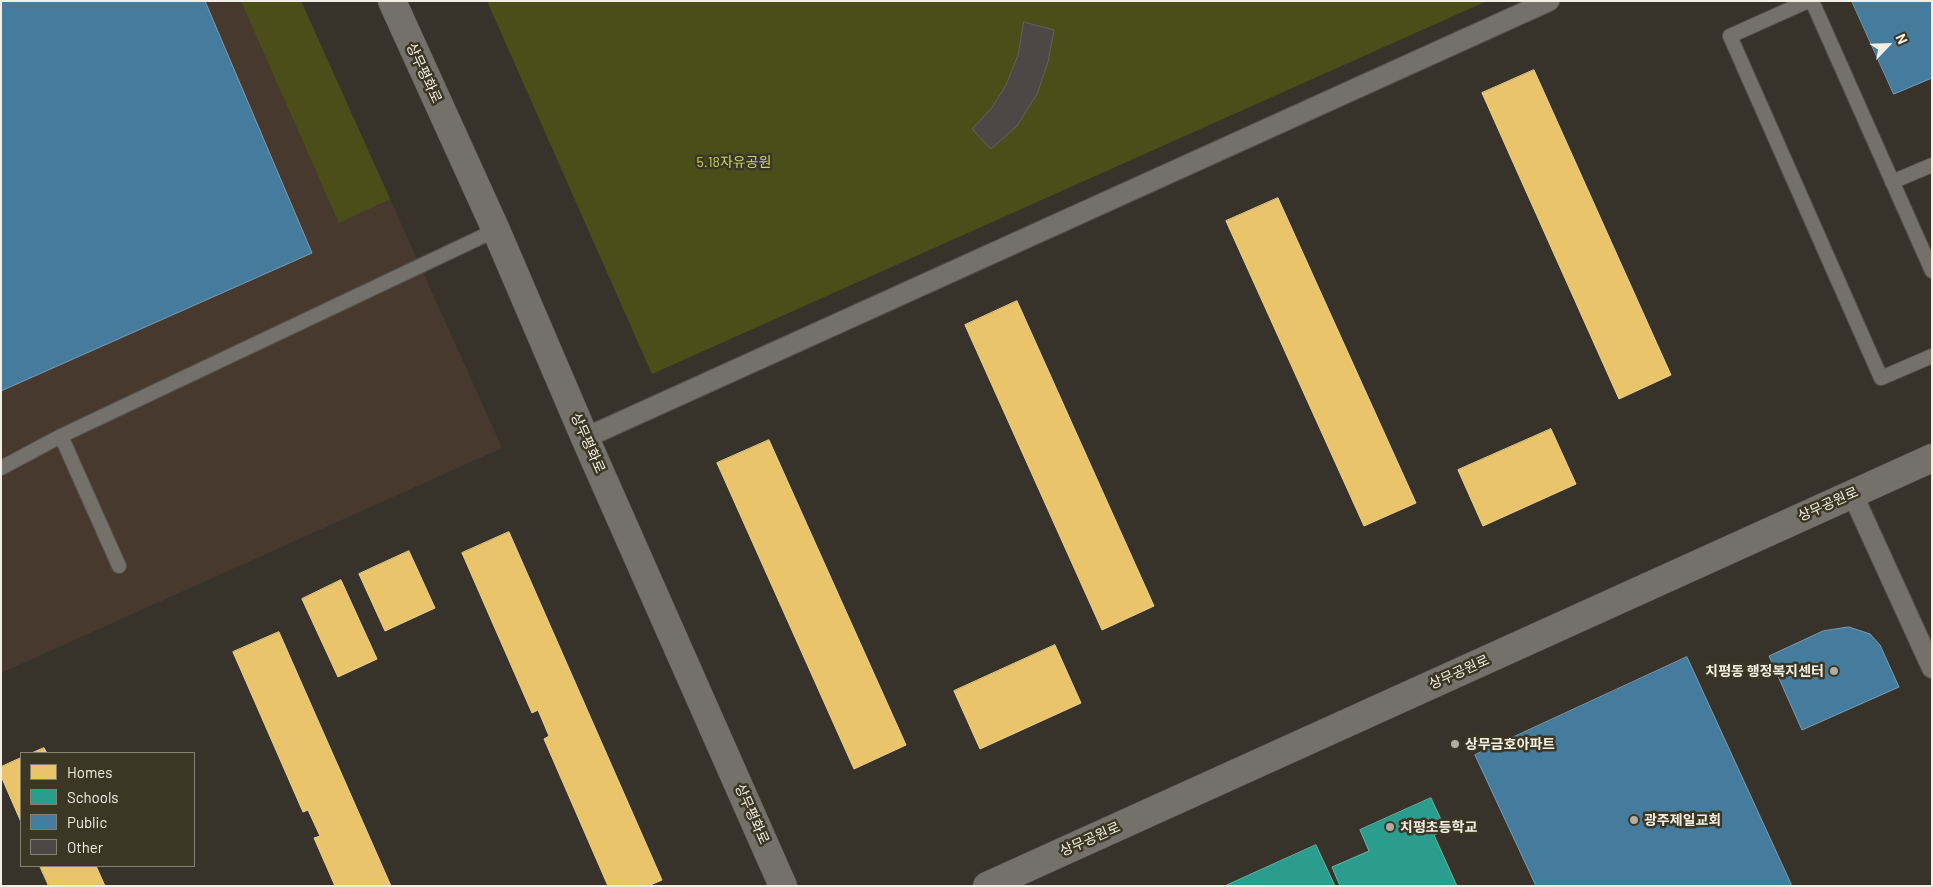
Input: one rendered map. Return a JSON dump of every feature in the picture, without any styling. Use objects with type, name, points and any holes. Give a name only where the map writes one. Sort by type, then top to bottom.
[{"type":"street","name":"상무평화로","points":[[392,1],[496,230],[585,438],[783,886]]},
{"type":"street","points":[[585,438],[1550,1]]},
{"type":"street","name":"상무공원로","points":[[986,886],[1932,458]]},
{"type":"street","points":[[1852,493],[1932,668]]},
{"type":"lane","points":[[1808,1],[1730,36],[1882,378],[1932,356]]},
{"type":"lane","points":[[1812,1],[1932,271]]},
{"type":"lane","points":[[1892,182],[1932,165]]},
{"type":"lane","points":[[1,468],[60,436],[496,230]]},
{"type":"lane","points":[[60,436],[119,566]]},
{"type":"shaded area","points":[[1,1],[301,1],[502,448],[1,673]]},
{"type":"green space","points":[[241,1],[301,1],[390,199],[339,223]]},
{"type":"green space","name":"5.18자유공원","points":[[487,1],[1487,1],[652,374]]},
{"type":"building: Homes","points":[[1534,70],[1671,375],[1619,399],[1482,93]]},
{"type":"building: Homes","points":[[1278,198],[1416,503],[1364,526],[1226,221]]},
{"type":"building: Homes","points":[[1017,301],[1154,606],[1102,630],[965,325]]},
{"type":"building: Homes","points":[[1551,429],[1576,484],[1483,526],[1458,470]]},
{"type":"building: Homes","points":[[769,440],[906,745],[854,769],[717,463]]},
{"type":"building: Homes","points":[[509,532],[662,880],[648,886],[608,886],[544,739],[549,736],[538,710],[532,713],[462,553]]},
{"type":"building: Homes","points":[[409,551],[435,608],[385,631],[359,574]]},
{"type":"building: Homes","points":[[341,580],[377,659],[338,677],[302,599]]},
{"type":"building: Homes","points":[[279,632],[391,886],[335,886],[314,838],[320,836],[308,810],[303,812],[233,652]]},
{"type":"building: Homes","points":[[1055,645],[1081,703],[980,749],[954,691]]},
{"type":"building: Homes","points":[[44,748],[46,752],[34,752]]},
{"type":"building: Homes","points":[[20,758],[20,820],[1,776],[1,767]]},
{"type":"building: Homes","points":[[40,867],[96,867],[105,886],[49,886]]},
{"type":"building: Schools","name":"치평초등학교","points":[[1431,798],[1446,830],[1434,835],[1457,886],[1340,886],[1332,867],[1369,851],[1360,830]]},
{"type":"building: Schools","points":[[1316,845],[1335,886],[1225,886]]},
{"type":"building: Public","points":[[1,1],[205,1],[312,253],[1,391]]},
{"type":"building: Public","points":[[1852,1],[1932,1],[1932,78],[1894,94]]},
{"type":"building: Public","name":"치평동 행정복지센터","points":[[1849,627],[1870,634],[1880,645],[1899,687],[1802,730],[1769,656],[1823,631]]},
{"type":"building: Public","name":"광주제일교회","points":[[1687,657],[1792,886],[1536,886],[1475,755]]},
{"type":"building: Other","points":[[1024,22],[1054,30],[1048,62],[1037,94],[1017,126],[991,149],[972,129],[991,109],[1006,85],[1018,55]]},
{"type":"place","name":"치평동 행정복지센터","points":[[1834,671]]},
{"type":"place","name":"상무금호아파트","points":[[1455,744]]},
{"type":"place","name":"광주제일교회","points":[[1634,820]]},
{"type":"place","name":"치평초등학교","points":[[1390,827]]}]
